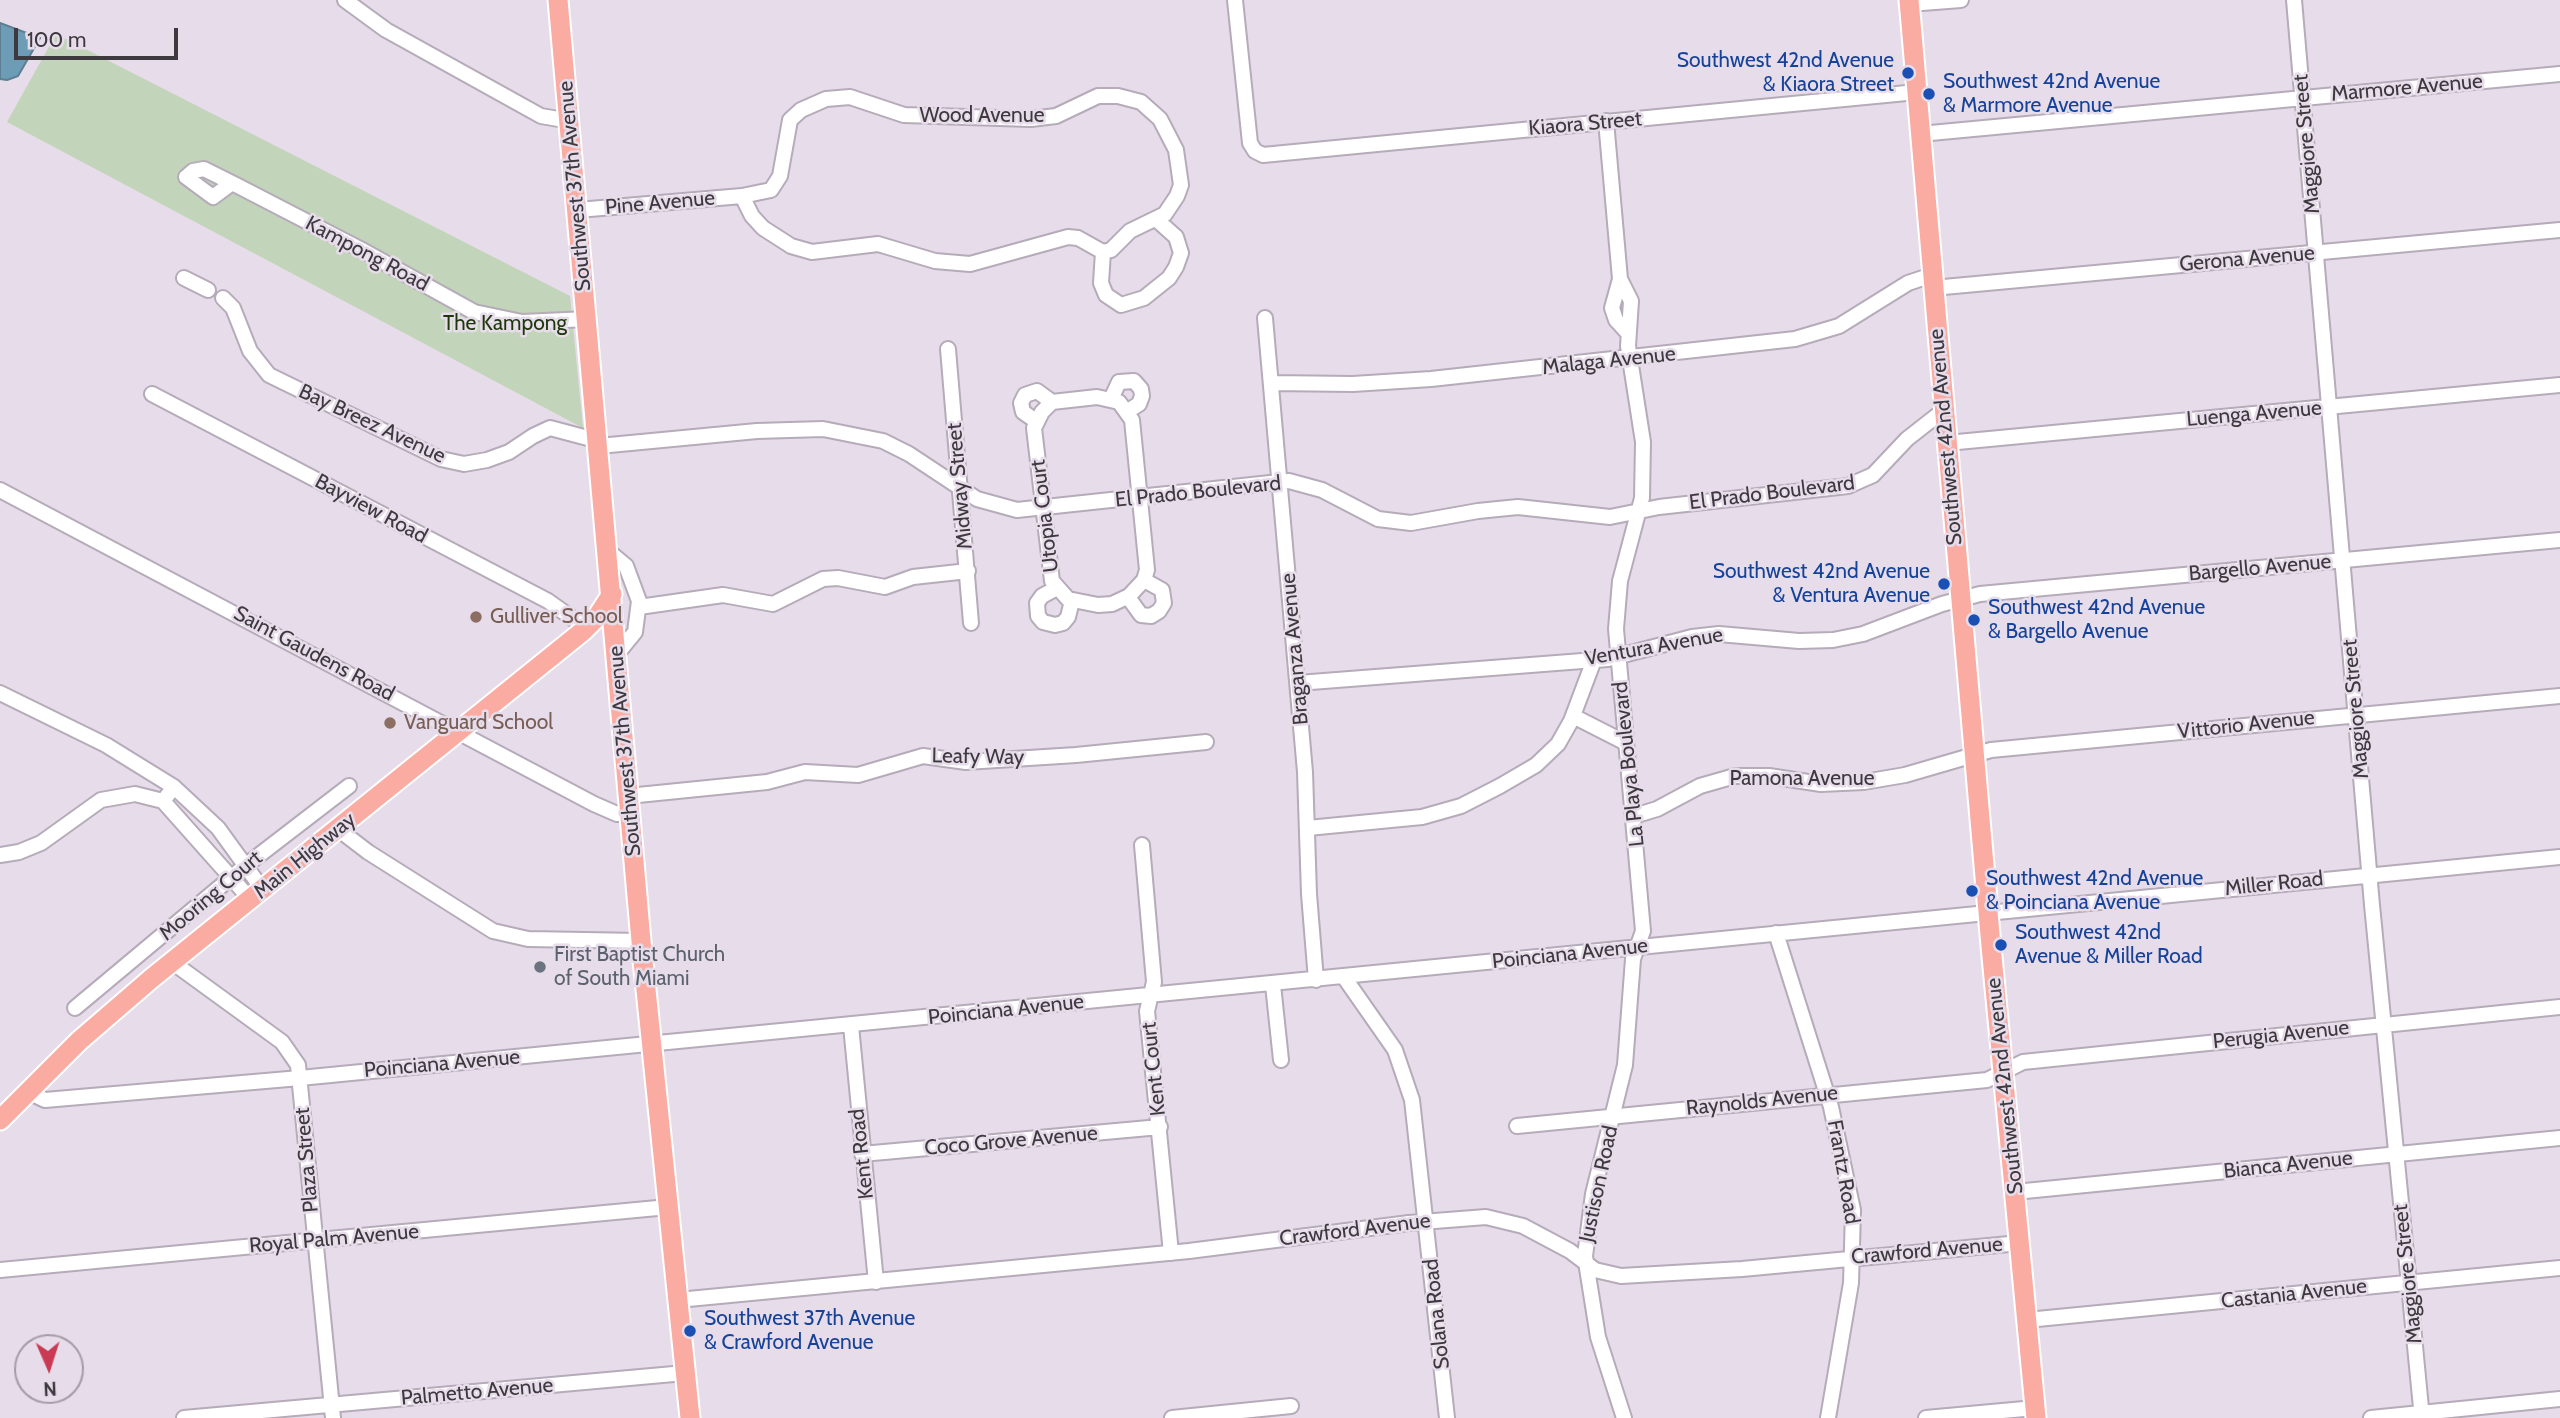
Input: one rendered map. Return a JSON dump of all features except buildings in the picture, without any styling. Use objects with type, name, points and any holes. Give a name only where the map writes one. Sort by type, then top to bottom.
[{"type":"main road","name":"Southwest 37th Avenue","points":[[558,0],[641,941],[690,1418]]},
{"type":"main road","name":"Southwest 42nd Avenue","points":[[1909,2],[1988,913],[2036,1413]]},
{"type":"main road","name":"Main Highway","points":[[0,1120],[26,1091],[79,1041],[172,962],[587,628],[612,594]]},
{"type":"main road","points":[[587,628],[601,629],[616,647]]},
{"type":"street","points":[[345,0],[374,24],[541,116],[570,121]]},
{"type":"street","name":"Kiaora Street","points":[[1235,0],[1249,136],[1255,151],[1268,155],[1917,92]]},
{"type":"street","points":[[1909,2],[1961,0]]},
{"type":"street","name":"Maggiore Street","points":[[2294,0],[2383,1025],[2421,1416]]},
{"type":"street","name":"Marmore Avenue","points":[[1920,134],[2560,75]]},
{"type":"street","name":"Wood Avenue","points":[[742,196],[774,187],[781,170],[790,120],[801,110],[826,99],[850,97],[904,115],[1031,119],[1056,116],[1098,96],[1118,96],[1136,100],[1153,111],[1176,150],[1180,173],[1179,191],[1169,208],[1157,220],[1130,231],[1111,250],[1103,252]]},
{"type":"street","name":"La Playa Boulevard","points":[[1606,121],[1620,279],[1631,301],[1627,332],[1643,442],[1643,483],[1639,511],[1618,597],[1618,657],[1643,922],[1637,948]]},
{"type":"street","name":"Kampong Road","points":[[232,183],[474,312],[522,322],[588,319]]},
{"type":"street","points":[[742,196],[752,216],[764,228],[791,246],[812,252],[878,244],[935,261],[970,264],[1068,237],[1083,240],[1103,252],[1101,283],[1106,296],[1121,305],[1144,298],[1169,278],[1180,259],[1181,248],[1176,237],[1157,220]]},
{"type":"street","name":"Pine Avenue","points":[[578,210],[742,196]]},
{"type":"street","name":"Gerona Avenue","points":[[1933,282],[2316,253],[2560,230]]},
{"type":"street","points":[[184,278],[208,290]]},
{"type":"street","name":"Malaga Avenue","points":[[1271,383],[1362,384],[1630,359],[1808,336],[1839,326],[1908,283],[1933,282]]},
{"type":"street","name":"Bay Breez Avenue","points":[[223,298],[233,308],[250,351],[269,375],[441,459],[464,464],[494,458],[540,432],[554,428],[599,444]]},
{"type":"street","name":"Braganza Avenue","points":[[1265,318],[1298,683],[1308,828],[1308,879],[1317,980]]},
{"type":"street","name":"Midway Street","points":[[948,349],[971,622]]},
{"type":"street","points":[[1111,399],[1119,382],[1134,381],[1140,386],[1142,396],[1139,404],[1128,411]]},
{"type":"street","name":"Luenga Avenue","points":[[1947,443],[2560,385]]},
{"type":"street","points":[[1052,402],[1037,421],[1023,412],[1021,406],[1025,395],[1037,391],[1052,402],[1090,397],[1111,399],[1128,411],[1132,420],[1147,570],[1144,580],[1128,597],[1141,615],[1152,616],[1164,603],[1162,590],[1144,580]]},
{"type":"street","name":"Bayview Road","points":[[152,394],[548,601],[587,628]]},
{"type":"street","name":"El Prado Boulevard","points":[[599,444],[776,430],[844,432],[892,445],[960,488],[1002,507],[1017,510],[1280,483],[1309,485],[1370,516],[1403,523],[1508,507],[1562,510],[1610,517],[1639,511],[1854,485],[1873,475],[1907,439],[1944,410]]},
{"type":"street","name":"Utopia Court","points":[[1037,421],[1034,432],[1049,570],[1057,588],[1072,601],[1105,605],[1128,597]]},
{"type":"street","name":"Saint Gaudens Road","points":[[0,489],[594,804],[617,814],[629,805]]},
{"type":"street","name":"Bargello Avenue","points":[[1960,599],[1980,594],[2560,540]]},
{"type":"street","points":[[608,551],[629,570],[639,607],[635,632],[616,647]]},
{"type":"street","points":[[639,607],[723,595],[773,604],[831,578],[885,587],[913,577],[968,571]]},
{"type":"street","points":[[1057,588],[1042,596],[1037,603],[1037,611],[1043,622],[1055,625],[1062,623],[1068,617],[1072,601]]},
{"type":"street","name":"Ventura Avenue","points":[[1298,683],[1594,660],[1618,657],[1692,637],[1719,634],[1807,641],[1840,639],[1960,599]]},
{"type":"street","points":[[1308,828],[1398,822],[1461,806],[1545,758],[1558,744],[1573,716],[1594,660]]},
{"type":"street","points":[[0,693],[106,745],[174,787],[212,821],[246,866],[257,895]]},
{"type":"street","name":"Vittorio Avenue","points":[[1975,754],[1991,750],[2560,696]]},
{"type":"street","points":[[1573,716],[1626,743]]},
{"type":"street","name":"Leafy Way","points":[[629,805],[766,782],[804,772],[858,775],[923,756],[966,762],[1076,755],[1206,742]]},
{"type":"street","name":"Pamona Avenue","points":[[1634,816],[1657,809],[1707,784],[1735,776],[1769,776],[1821,784],[1864,782],[1905,775],[1975,754]]},
{"type":"street","name":"Mooring Court","points":[[75,1008],[246,866],[349,786]]},
{"type":"street","points":[[163,801],[174,787]]},
{"type":"street","points":[[0,855],[19,852],[41,843],[92,804],[107,797],[135,794],[163,801],[231,879],[257,895]]},
{"type":"street","points":[[338,829],[389,866],[493,931],[528,939],[641,941]]},
{"type":"street","name":"Kent Court","points":[[1142,845],[1154,982],[1147,1011],[1171,1253]]},
{"type":"street","name":"Miller Road","points":[[1988,913],[2560,857]]},
{"type":"street","name":"Poinciana Avenue","points":[[26,1091],[45,1100],[300,1078],[1988,913]]},
{"type":"street","name":"Frantz Road","points":[[1776,933],[1827,1094],[1849,1185],[1853,1258],[1828,1418]]},
{"type":"street","name":"Justison Road","points":[[1624,1418],[1601,1346],[1585,1263],[1593,1194],[1625,1065],[1631,968],[1637,948]]},
{"type":"street","name":"Plaza Street","points":[[172,962],[282,1042],[297,1061],[332,1411]]},
{"type":"street","name":"Solana Road","points":[[1345,977],[1362,1007],[1390,1042],[1406,1077],[1418,1133],[1447,1418]]},
{"type":"street","points":[[1273,985],[1280,1060]]},
{"type":"street","name":"Perugia Avenue","points":[[2004,1070],[2023,1062],[2560,1007]]},
{"type":"street","name":"Kent Road","points":[[850,1026],[876,1282]]},
{"type":"street","name":"Raynolds Avenue","points":[[1517,1126],[1987,1080],[2004,1070]]},
{"type":"street","name":"Coco Grove Avenue","points":[[862,1154],[1160,1127]]},
{"type":"street","name":"Bianca Avenue","points":[[2015,1192],[2560,1138]]},
{"type":"street","name":"Royal Palm Avenue","points":[[0,1270],[668,1207]]},
{"type":"street","name":"Crawford Avenue","points":[[678,1300],[1171,1253],[1427,1221],[1486,1217],[1509,1220],[1552,1240],[1601,1273],[1633,1276],[2020,1242]]},
{"type":"street","name":"Castania Avenue","points":[[2027,1320],[2560,1268]]},
{"type":"street","name":"Palmetto Avenue","points":[[184,1418],[332,1411],[685,1373]]},
{"type":"street","points":[[2371,1418],[2421,1416],[2560,1399]]},
{"type":"street","points":[[1172,1418],[1291,1406]]},
{"type":"street","points":[[1926,1418],[2036,1413]]},
{"type":"green space","name":"The Kampong","points":[[56,34],[570,296],[583,428],[7,122]]},
{"type":"water","points":[[0,23],[40,38],[18,76],[7,80],[0,79]]},
{"type":"place","name":"Southwest 42nd Avenue & Kiaora Street","points":[[1908,73]]},
{"type":"place","name":"Southwest 42nd Avenue & Marmore Avenue","points":[[1929,94]]},
{"type":"place","name":"Southwest 42nd Avenue & Ventura Avenue","points":[[1944,584]]},
{"type":"place","name":"Gulliver School","points":[[476,617]]},
{"type":"place","name":"Southwest 42nd Avenue & Bargello Avenue","points":[[1974,620]]},
{"type":"place","name":"Vanguard School","points":[[390,723]]},
{"type":"place","name":"Southwest 42nd Avenue & Poinciana Avenue","points":[[1972,891]]},
{"type":"place","name":"Southwest 42nd Avenue & Miller Road","points":[[2001,945]]},
{"type":"place","name":"First Baptist Church of South Miami","points":[[540,967]]},
{"type":"place","name":"Southwest 37th Avenue & Crawford Avenue","points":[[690,1331]]}]
